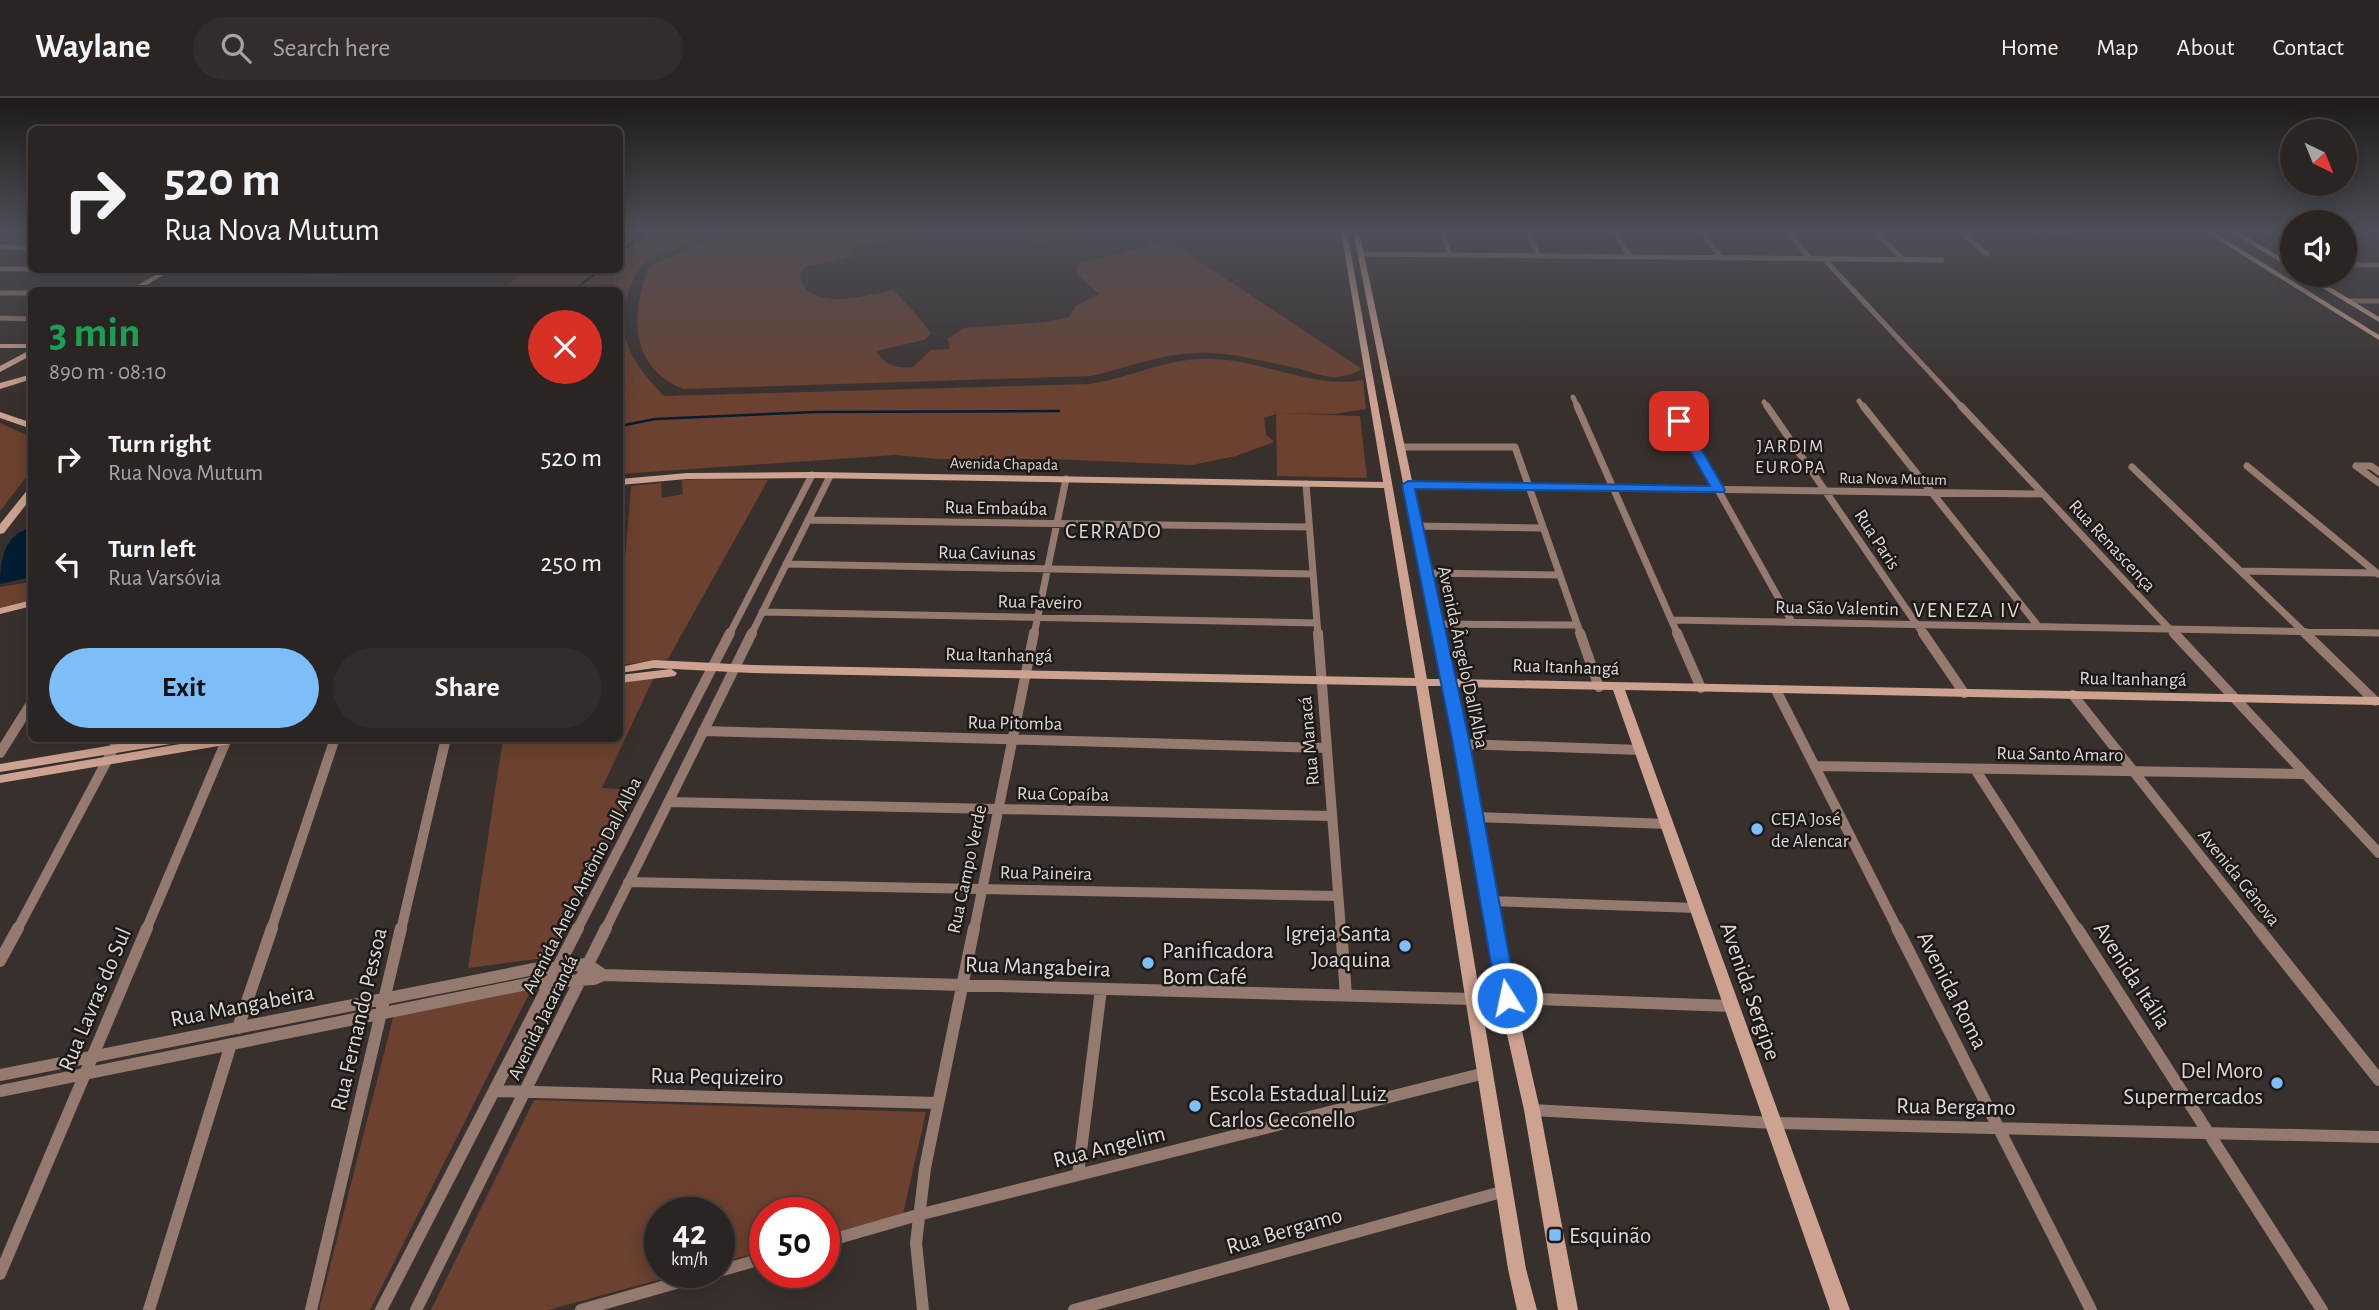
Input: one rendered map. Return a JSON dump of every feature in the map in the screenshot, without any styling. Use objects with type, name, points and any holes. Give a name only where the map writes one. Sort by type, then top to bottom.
[{"type":"main road","points":[[0,531],[28,495]]},
{"type":"main road","name":"Avenida Ângelo Dall'Alba","points":[[1412,509],[1447,682]]},
{"type":"main road","name":"Avenida Ângelo Dall'Alba","points":[[1489,901],[1532,1110],[1568,1310]]},
{"type":"street","points":[[1354,288],[1472,999],[1527,1310]]},
{"type":"street","points":[[1367,288],[1412,509]]},
{"type":"street","name":"Rua Renascença","points":[[1850,288],[2379,853]]},
{"type":"street","points":[[2298,288],[2379,338]]},
{"type":"street","points":[[2326,288],[2379,320]]},
{"type":"street","points":[[0,293],[28,293]]},
{"type":"street","points":[[2349,301],[2379,302]]},
{"type":"street","points":[[0,318],[28,319]]},
{"type":"street","points":[[0,346],[28,348]]},
{"type":"street","points":[[0,369],[28,351]]},
{"type":"street","points":[[0,388],[28,379]]},
{"type":"street","points":[[1573,397],[1701,688]]},
{"type":"street","points":[[1666,397],[1792,622]]},
{"type":"street","points":[[1859,401],[2038,626]]},
{"type":"street","name":"Rua Paris","points":[[1764,402],[1828,491],[1915,624],[1964,693]]},
{"type":"street","points":[[0,415],[28,425]]},
{"type":"street","points":[[1400,449],[1515,447],[1575,625],[1599,687]]},
{"type":"street","points":[[2247,466],[2378,573]]},
{"type":"street","points":[[2379,472],[2371,466],[2356,466],[2379,483]]},
{"type":"street","points":[[2132,467],[2377,701]]},
{"type":"street","name":"Avenida Anelo Antônio Dall Alba","points":[[381,1310],[812,475]]},
{"type":"street","name":"Avenida Chapada","points":[[623,482],[687,476],[830,475],[1388,485],[1397,480],[1408,485]]},
{"type":"street","name":"Avenida Jacarandá","points":[[416,1310],[830,475]]},
{"type":"street","name":"Rua Campo Verde","points":[[923,1310],[916,1243],[918,1215],[938,1103],[1066,479]]},
{"type":"street","name":"Rua Manacá","points":[[1306,484],[1346,996]]},
{"type":"street","name":"Rua Nova Mutum","points":[[1408,485],[2042,494]]},
{"type":"street","name":"Rua Embaúba","points":[[793,514],[1057,524],[1309,527]]},
{"type":"street","points":[[1416,526],[1543,528]]},
{"type":"street","name":"Rua Caviunas","points":[[786,564],[1313,575]]},
{"type":"street","points":[[2241,571],[2378,573]]},
{"type":"street","points":[[1425,573],[1558,575]]},
{"type":"street","points":[[0,611],[28,604]]},
{"type":"street","name":"Rua Faveiro","points":[[762,611],[1317,623]]},
{"type":"street","name":"Rua São Valentin","points":[[1672,620],[2379,633]]},
{"type":"street","points":[[1436,624],[1575,625]]},
{"type":"street","name":"Rua Itanhangá","points":[[623,669],[654,664],[712,670]]},
{"type":"street","name":"Rua Itanhangá","points":[[623,678],[656,673],[752,669],[2377,701]]},
{"type":"street","name":"Avenida Ângelo Dall'Alba","points":[[1447,682],[1489,901]]},
{"type":"street","name":"Avenida Sergipe","points":[[1618,687],[1840,1310]]},
{"type":"street","name":"Avenida Roma","points":[[1776,690],[2091,1310]]},
{"type":"street","name":"Avenida Gênova","points":[[2073,695],[2379,1080]]},
{"type":"street","points":[[0,753],[28,708]]},
{"type":"street","name":"Rua Pitomba","points":[[703,731],[1326,748]]},
{"type":"street","points":[[0,768],[160,742]]},
{"type":"street","points":[[0,779],[113,750],[213,742]]},
{"type":"street","name":"Rua Lavras do Sul","points":[[0,1274],[226,742]]},
{"type":"street","points":[[239,1028],[334,742]]},
{"type":"street","name":"Rua Fernando Pessoa","points":[[311,1310],[445,742]]},
{"type":"street","points":[[1461,744],[1641,750]]},
{"type":"street","points":[[0,961],[113,750]]},
{"type":"street","name":"Rua Santo Amaro","points":[[1815,766],[2305,774]]},
{"type":"street","name":"Avenida Itália","points":[[1975,769],[2322,1310]]},
{"type":"street","name":"Rua Copaíba","points":[[668,802],[1332,816]]},
{"type":"street","points":[[1475,817],[1668,824]]},
{"type":"street","name":"Rua Paineira","points":[[628,882],[1338,896]]},
{"type":"street","points":[[1489,901],[1698,908]]},
{"type":"street","points":[[587,964],[603,975]]},
{"type":"street","name":"Rua Mangabeira","points":[[0,1075],[534,969],[587,964]]},
{"type":"street","name":"Rua Mangabeira","points":[[0,1091],[532,982],[594,979],[603,975],[1472,999]]},
{"type":"street","points":[[1078,1175],[1101,989]]},
{"type":"street","points":[[1472,999],[1483,995],[1731,1006]]},
{"type":"street","points":[[149,1310],[231,1044]]},
{"type":"street","name":"Rua Angelim","points":[[840,1237],[918,1215],[1485,1073]]},
{"type":"street","name":"Rua Pequizeiro","points":[[495,1091],[938,1103]]},
{"type":"street","name":"Rua Bergamo","points":[[1532,1110],[1774,1123],[2379,1137]]},
{"type":"street","name":"Rua Bergamo","points":[[1074,1310],[1505,1191]]},
{"type":"street","points":[[581,1310],[660,1288]]},
{"type":"shaded area","points":[[623,288],[631,288],[623,318]]},
{"type":"shaded area","points":[[642,288],[806,288],[812,294],[838,299],[893,290],[931,334],[924,340],[876,351],[883,360],[896,367],[913,367],[931,350],[950,349],[948,338],[965,328],[1044,322],[1069,317],[1076,306],[1099,294],[1092,288],[1239,288],[1362,369],[1334,377],[1244,357],[1196,353],[1156,359],[1091,376],[683,389],[665,379],[652,367],[643,352],[637,319]]},
{"type":"shaded area","points":[[623,318],[624,332],[634,359],[664,396],[1090,384],[1166,364],[1198,359],[1252,364],[1327,381],[1363,380],[1366,409],[1334,414],[1278,413],[1360,416],[1367,478],[1277,476],[1276,414],[1264,418],[1266,434],[1274,442],[1236,456],[1192,465],[1050,459],[939,459],[895,455],[623,474]]},
{"type":"shaded area","points":[[0,423],[28,436],[28,475],[0,511]]},
{"type":"shaded area","points":[[682,480],[768,480],[668,659],[623,665],[623,583],[631,486],[661,483],[662,498],[683,494]]},
{"type":"shaded area","points":[[28,582],[28,601],[0,608],[0,587]]},
{"type":"shaded area","points":[[654,677],[602,788],[635,790],[551,957],[468,968],[503,742],[623,742],[623,682]]},
{"type":"shaded area","points":[[532,988],[370,1310],[319,1310],[394,1014]]},
{"type":"shaded area","points":[[534,1100],[926,1112],[903,1214],[840,1231],[840,1197],[749,1197],[749,1255],[735,1259],[735,1197],[644,1197],[644,1284],[548,1310],[431,1310]]},
{"type":"water","points":[[28,529],[28,578],[0,584],[5,549],[22,531]]},
{"type":"waterway","points":[[623,425],[655,419],[816,412],[1059,411]]},
{"type":"place","name":"CEJA José de Alencar","points":[[1757,829]]},
{"type":"place","name":"Igreja Santa Joaquina","points":[[1405,946]]},
{"type":"place","name":"Panificadora Bom Café","points":[[1148,963]]},
{"type":"place","name":"Del Moro Supermercados","points":[[2277,1083]]},
{"type":"place","name":"Escola Estadual Luiz Carlos Ceconello","points":[[1195,1106]]},
{"type":"place","name":"Esquinão","points":[[1555,1235]]},
{"type":"district","name":"JARDIM EUROPA","points":[[1791,456]]},
{"type":"district","name":"CERRADO","points":[[1114,531]]},
{"type":"district","name":"VENEZA IV","points":[[1967,610]]},
{"type":"route","points":[[1507,998],[1461,744],[1408,485],[1719,490],[1679,421]]}]
